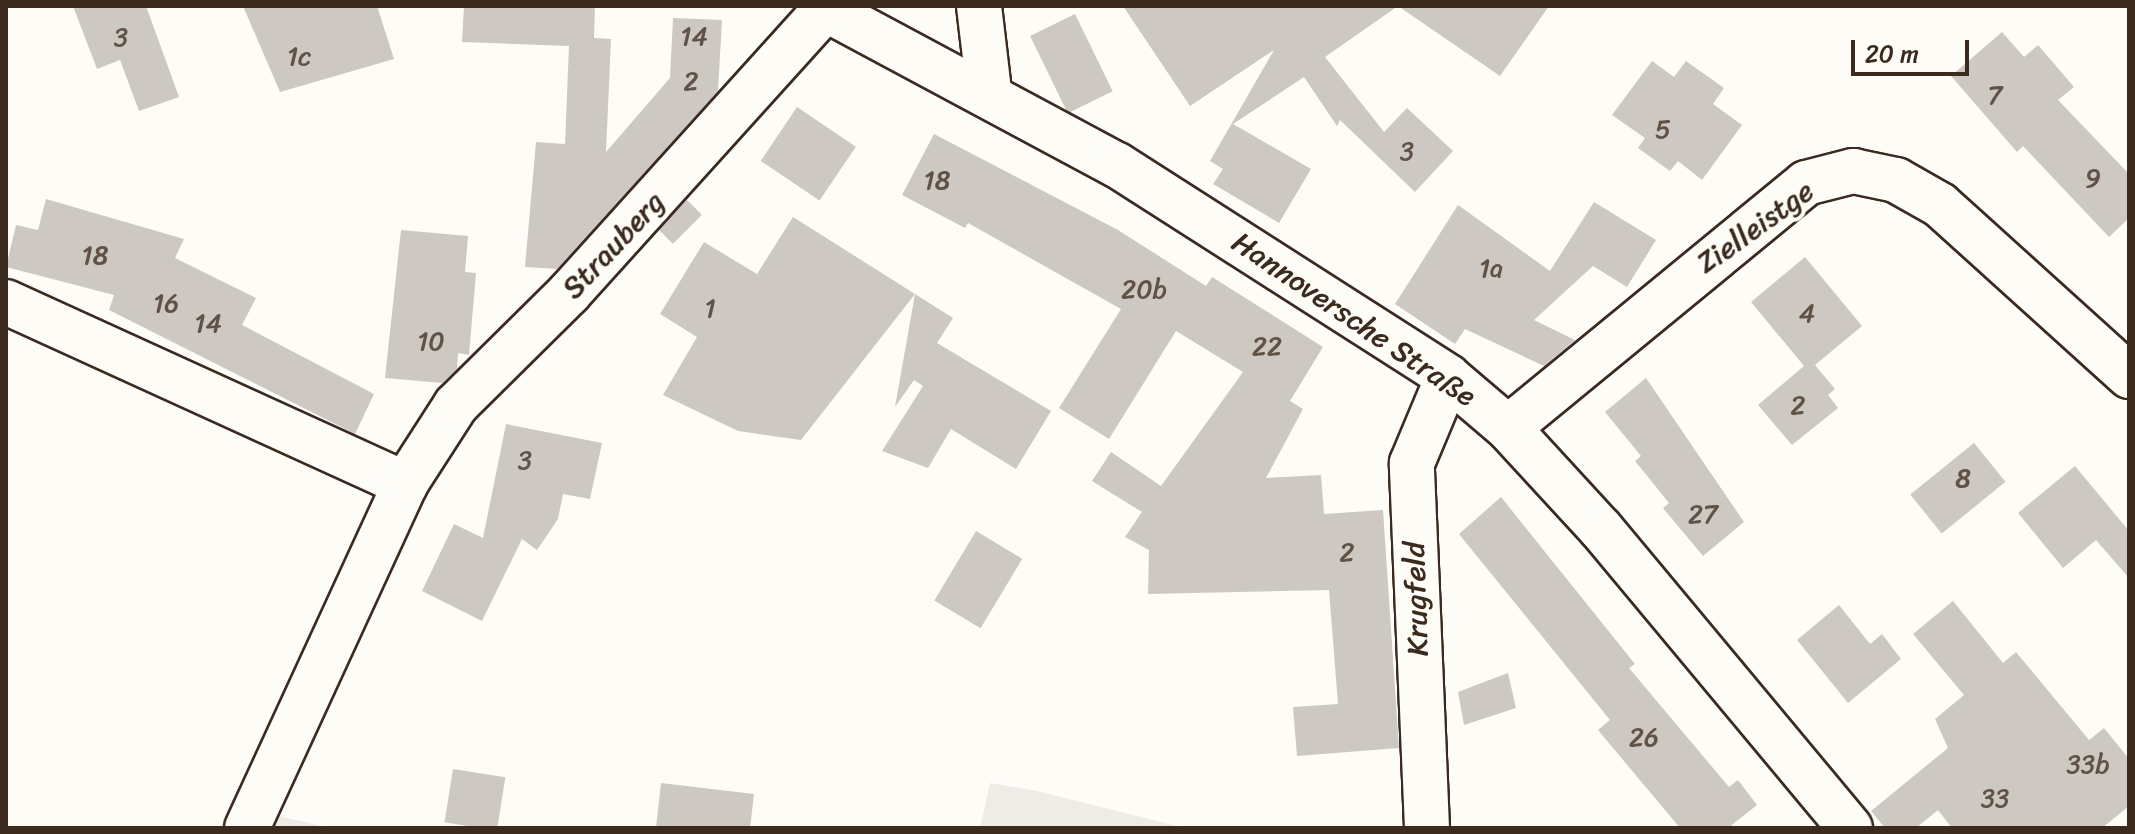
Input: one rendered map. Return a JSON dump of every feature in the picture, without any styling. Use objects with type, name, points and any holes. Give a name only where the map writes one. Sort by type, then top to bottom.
[{"type":"street","points":[[979,6],[989,91]]},
{"type":"street","name":"Hannoversche Straße","points":[[827,7],[989,91],[1347,307],[1448,377],[1508,428],[1850,828]]},
{"type":"street","name":"Strauberg","points":[[247,828],[405,484],[456,405],[569,293],[827,7]]},
{"type":"street","name":"Zielleistge","points":[[1508,428],[1794,191],[1853,171],[1896,180],[1940,205],[2129,376]]},
{"type":"street","points":[[6,302],[405,484]]},
{"type":"street","name":"Krugfeld","points":[[1427,828],[1412,463],[1448,377]]},
{"type":"shaded area","points":[[990,783],[1037,791],[1185,828],[980,828]]},
{"type":"shaded area","points":[[279,816],[330,828],[274,828]]},
{"type":"building","points":[[73,6],[146,6],[179,97],[139,111],[120,60],[97,69]]},
{"type":"building","points":[[243,6],[377,6],[394,59],[280,92]]},
{"type":"building","points":[[464,6],[595,6],[594,38],[611,39],[606,152],[670,78],[673,18],[722,20],[718,91],[557,269],[525,267],[536,142],[565,144],[569,46],[462,42]]},
{"type":"building","points":[[1123,6],[1398,6],[1325,57],[1384,132],[1407,108],[1453,151],[1415,192],[1340,120],[1337,126],[1304,77],[1233,124],[1311,169],[1279,223],[1213,184],[1223,169],[1210,161],[1274,50],[1190,106]]},
{"type":"building","points":[[1398,6],[1549,6],[1500,76]]},
{"type":"building","points":[[1075,14],[1113,91],[1068,113],[1030,36]]},
{"type":"building","points":[[2002,32],[2024,57],[2038,45],[2074,87],[2058,100],[2129,174],[2129,218],[2109,237],[2023,146],[2017,152],[1951,76]]},
{"type":"building","points":[[1652,61],[1674,77],[1686,61],[1724,88],[1713,104],[1742,125],[1702,180],[1678,161],[1670,171],[1638,148],[1645,138],[1612,115]]},
{"type":"building","points":[[797,107],[856,147],[820,201],[761,161]]},
{"type":"building","points":[[934,134],[1118,230],[1206,286],[1212,277],[1323,347],[1290,401],[1303,409],[1266,478],[1321,475],[1324,514],[1383,510],[1399,748],[1297,756],[1293,707],[1338,704],[1329,590],[1148,594],[1149,550],[1125,537],[1142,512],[1092,481],[1111,452],[1161,486],[1243,372],[1176,331],[1109,439],[1059,408],[1121,309],[968,223],[965,228],[902,195]]},
{"type":"building","points":[[46,199],[184,239],[175,258],[256,298],[242,325],[374,394],[355,434],[109,310],[114,295],[6,267],[16,225],[38,230]]},
{"type":"building","points":[[687,200],[702,215],[673,244],[658,229]]},
{"type":"building","points":[[1594,202],[1656,240],[1627,287],[1593,266],[1534,320],[1575,340],[1544,366],[1465,329],[1455,344],[1395,304],[1458,205],[1550,271]]},
{"type":"building","points":[[793,217],[915,294],[801,440],[738,431],[663,395],[697,337],[660,314],[704,242],[757,274]]},
{"type":"building","points":[[401,230],[468,236],[465,272],[476,273],[469,355],[458,353],[457,369],[442,383],[385,378]]},
{"type":"building","points":[[1805,257],[1862,326],[1815,365],[1835,389],[1828,395],[1838,408],[1792,445],[1758,405],[1804,366],[1751,302]]},
{"type":"building","points":[[915,294],[953,318],[937,343],[1051,411],[1016,469],[951,429],[928,468],[882,451],[923,386],[914,380],[895,407]]},
{"type":"building","points":[[1646,378],[1744,522],[1703,556],[1663,508],[1669,503],[1635,461],[1641,456],[1605,412]]},
{"type":"building","points":[[506,424],[602,443],[590,499],[563,494],[558,519],[537,550],[522,539],[482,621],[422,591],[454,524],[483,538]]},
{"type":"building","points":[[1974,443],[2005,482],[1942,533],[1910,495]]},
{"type":"building","points":[[2075,466],[2129,531],[2129,578],[2096,540],[2063,568],[2018,513]]},
{"type":"building","points":[[1501,497],[1635,664],[1629,668],[1729,787],[1738,780],[1757,805],[1728,828],[1680,828],[1598,730],[1610,720],[1459,534]]},
{"type":"building","points":[[976,531],[1022,559],[981,628],[934,600]]},
{"type":"building","points":[[1953,601],[2003,663],[2016,652],[2089,740],[2104,728],[2129,759],[2129,806],[2102,828],[1952,828],[1938,810],[1916,828],[1885,828],[1871,811],[1948,748],[1935,719],[1964,695],[1913,634]]},
{"type":"building","points":[[1839,605],[1870,644],[1882,634],[1901,659],[1848,703],[1797,640]]},
{"type":"building","points":[[1508,673],[1516,708],[1464,725],[1458,692]]},
{"type":"building","points":[[453,769],[505,777],[497,828],[445,822]]},
{"type":"building","points":[[661,783],[754,794],[750,828],[656,828]]}]
